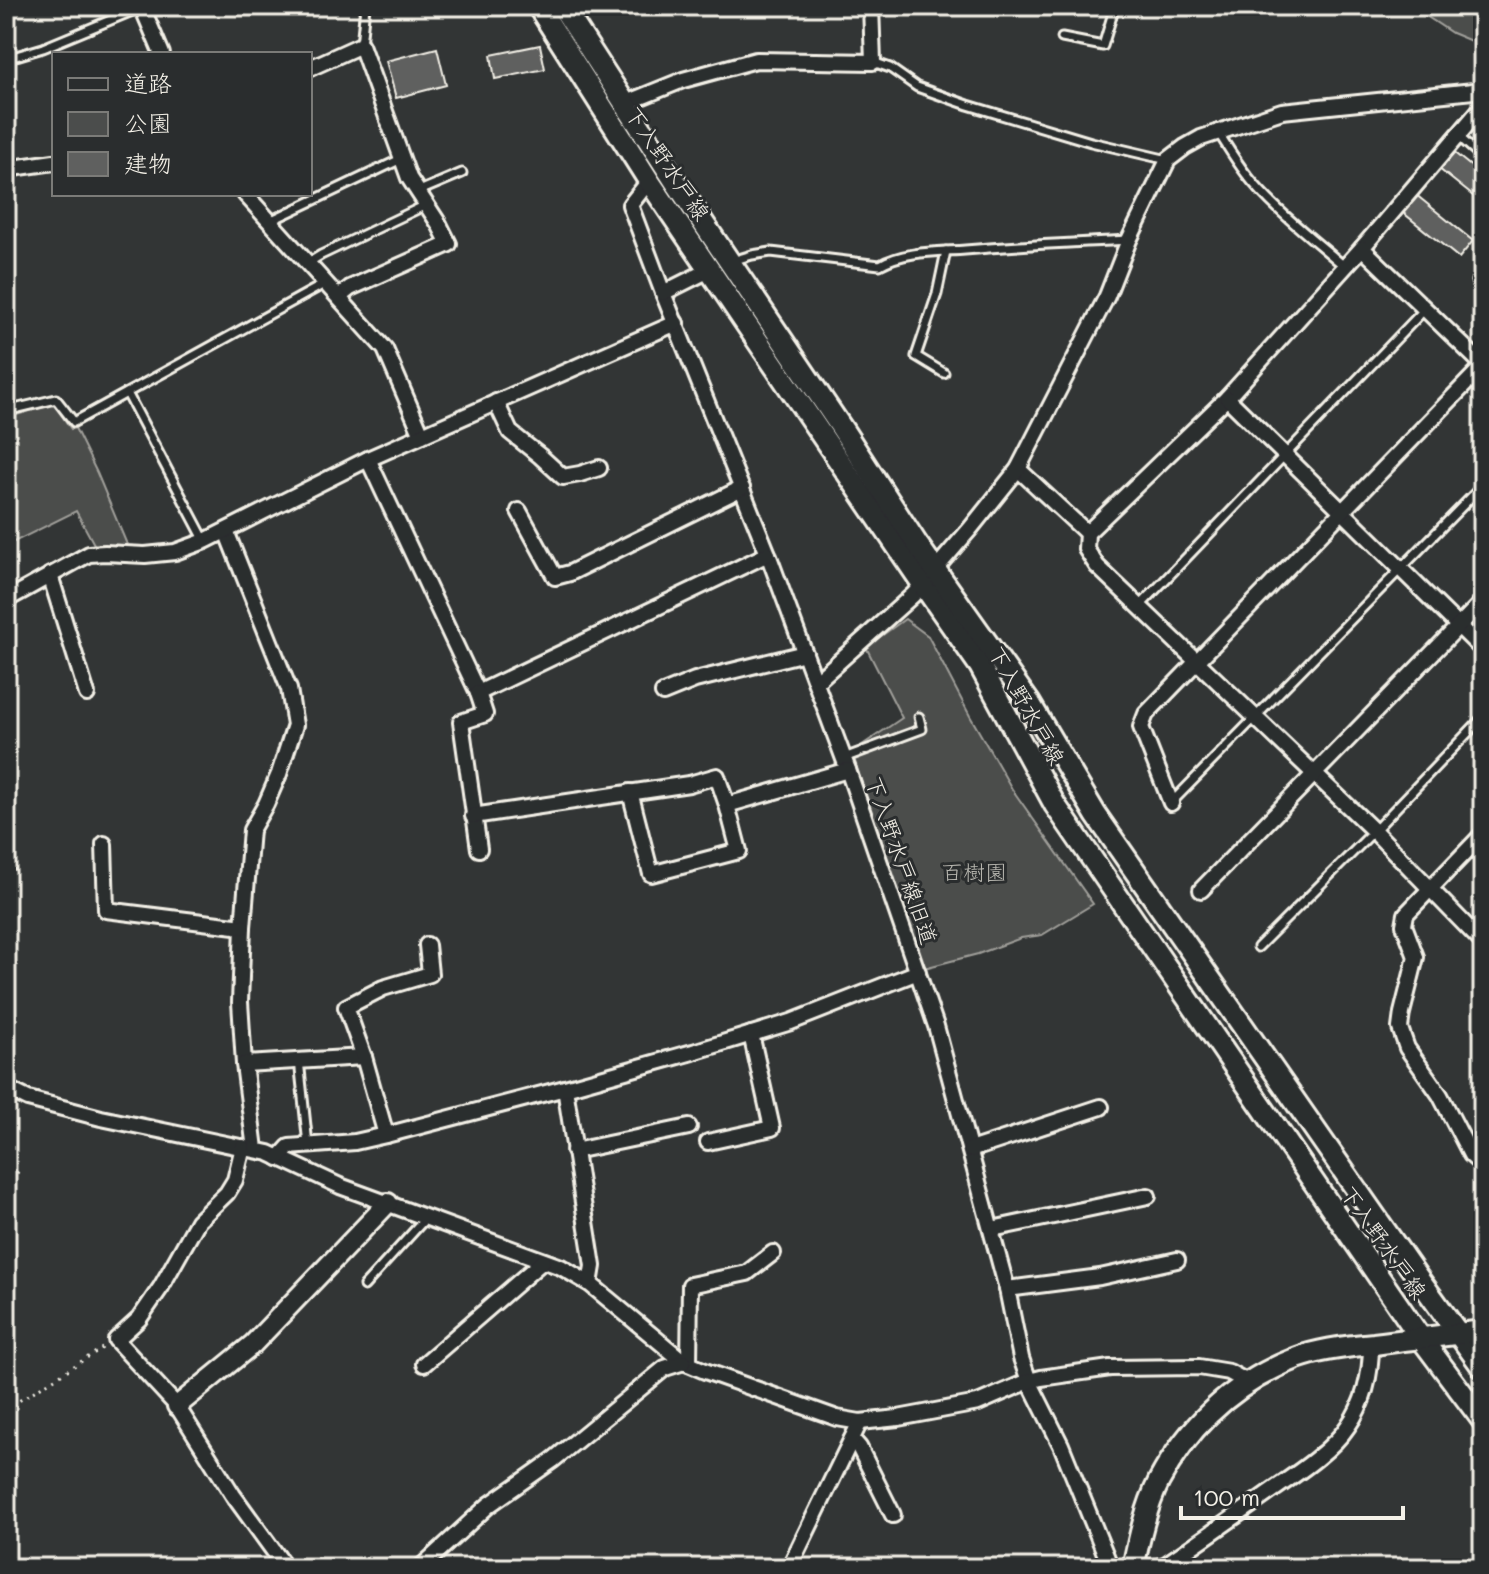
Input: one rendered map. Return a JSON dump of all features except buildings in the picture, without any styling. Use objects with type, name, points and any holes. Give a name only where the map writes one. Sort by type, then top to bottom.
[{"type":"main road","name":"下入野水戸線","points":[[538,6],[649,181],[720,266],[841,427],[980,666],[1055,805],[1420,1337],[1483,1421]]},
{"type":"main road","name":"下入野水戸線","points":[[568,7],[675,181],[720,266]]},
{"type":"main road","name":"下入野水戸線","points":[[928,576],[1029,702],[1096,815],[1483,1368]]},
{"type":"main road","points":[[1133,1568],[1159,1482],[1193,1429],[1227,1397],[1298,1357],[1420,1337],[1483,1331]]},
{"type":"street","points":[[143,6],[161,52]]},
{"type":"street","points":[[626,103],[683,80],[756,60],[873,62],[871,6]]},
{"type":"street","points":[[312,67],[361,45],[409,178],[449,244],[350,288],[339,297]]},
{"type":"street","points":[[816,682],[913,595],[1018,469],[1107,296],[1129,240],[1168,160],[1193,143],[1218,132],[1282,111],[1483,90]]},
{"type":"street","points":[[1483,106],[1362,248],[1227,398],[1087,533],[1086,549],[1097,566],[1374,831],[1483,943]]},
{"type":"street","points":[[6,169],[52,162]]},
{"type":"street","name":"下入野水戸線旧道","points":[[649,181],[630,205],[768,554],[846,764],[936,1026],[992,1229],[1020,1354],[1111,1568]]},
{"type":"street","points":[[247,196],[385,349],[422,435]]},
{"type":"street","points":[[1171,803],[1141,727],[1146,714],[1483,366],[1362,248]]},
{"type":"street","points":[[663,293],[720,266]]},
{"type":"street","points":[[6,600],[89,554],[175,552],[205,541],[368,459],[676,323]]},
{"type":"street","points":[[1227,398],[1483,650]]},
{"type":"street","points":[[496,402],[510,432],[563,477],[599,468]]},
{"type":"street","points":[[368,459],[485,714],[461,722],[479,849]]},
{"type":"street","points":[[1018,469],[1087,533]]},
{"type":"street","points":[[519,511],[555,577],[570,573],[742,488]]},
{"type":"street","points":[[226,531],[289,689],[295,725],[279,774],[251,830],[240,1002],[249,1148],[227,1193],[198,1221],[139,1319],[116,1340],[177,1406],[233,1495],[286,1568]]},
{"type":"street","points":[[478,693],[768,554]]},
{"type":"street","points":[[50,575],[87,694]]},
{"type":"street","points":[[1201,890],[1483,601]]},
{"type":"street","points":[[663,693],[695,680],[805,653]]},
{"type":"street","points":[[727,805],[846,764]]},
{"type":"street","points":[[473,816],[630,792],[689,784],[717,776],[739,851],[651,874],[630,792]]},
{"type":"street","points":[[1483,834],[1406,914],[1404,925],[1416,957],[1400,1028],[1407,1048],[1440,1095],[1471,1155],[1483,1166]]},
{"type":"street","points":[[104,844],[106,910],[243,927]]},
{"type":"street","points":[[386,1135],[346,1007],[383,988],[430,974],[427,945]]},
{"type":"street","points":[[279,1158],[289,1147],[355,1142],[386,1135],[565,1088],[751,1034],[791,1022],[918,972]]},
{"type":"street","points":[[708,1142],[772,1128],[751,1034]]},
{"type":"street","points":[[244,1064],[364,1057]]},
{"type":"street","points":[[6,1088],[28,1099],[101,1118],[249,1148],[340,1186],[561,1267],[590,1284],[686,1363],[837,1418],[860,1422],[898,1418],[978,1403],[1029,1381],[1110,1368],[1199,1367],[1229,1372],[1249,1383]]},
{"type":"street","points":[[565,1088],[593,1266],[590,1284]]},
{"type":"street","points":[[970,1150],[1101,1107]]},
{"type":"street","points":[[574,1151],[689,1127]]},
{"type":"street","points":[[992,1229],[1148,1196]]},
{"type":"street","points":[[177,1406],[253,1344],[388,1203]]},
{"type":"street","points":[[686,1363],[690,1285],[747,1273],[773,1253]]},
{"type":"street","points":[[1007,1289],[1100,1277],[1177,1260]]},
{"type":"street","points":[[424,1364],[543,1261]]},
{"type":"street","points":[[1154,1568],[1165,1565],[1306,1467],[1333,1442],[1348,1426],[1365,1392],[1371,1368],[1371,1344]]},
{"type":"street","points":[[420,1568],[489,1505],[553,1460],[665,1368],[686,1363]]},
{"type":"street","points":[[789,1568],[860,1422]]},
{"type":"street","points":[[852,1439],[893,1515]]},
{"type":"lane","points":[[6,59],[43,48],[143,6]]},
{"type":"lane","points":[[361,45],[365,6]]},
{"type":"lane","points":[[1062,38],[1103,46],[1115,6]]},
{"type":"lane","points":[[873,62],[890,68],[917,87],[968,105],[1091,142],[1168,160]]},
{"type":"lane","points":[[1218,132],[1258,188],[1345,267]]},
{"type":"lane","points":[[1457,135],[1483,158]]},
{"type":"lane","points":[[270,221],[401,159]]},
{"type":"lane","points":[[417,192],[462,173]]},
{"type":"lane","points":[[308,263],[426,205]]},
{"type":"lane","points":[[720,266],[771,252],[880,265],[913,254],[1129,240]]},
{"type":"lane","points":[[944,373],[916,356],[937,294],[946,251]]},
{"type":"lane","points":[[1476,281],[1483,273]]},
{"type":"lane","points":[[6,411],[56,399],[74,422],[326,283]]},
{"type":"lane","points":[[1140,606],[1425,309]]},
{"type":"lane","points":[[127,393],[205,541]]},
{"type":"lane","points":[[1171,803],[1483,485]]},
{"type":"lane","points":[[846,764],[922,729],[919,717]]},
{"type":"lane","points":[[1258,947],[1483,717]]},
{"type":"lane","points":[[299,1060],[308,1146]]},
{"type":"lane","points":[[364,1286],[427,1217]]},
{"type":"path","points":[[6,869],[19,869]]},
{"type":"path","points":[[6,1185],[19,1171]]},
{"type":"path","points":[[6,1409],[116,1340]]},
{"type":"green space","points":[[1411,6],[1483,6],[1483,46],[1452,33]]},
{"type":"green space","points":[[54,404],[71,429],[75,428],[128,547],[95,546],[76,511],[6,546],[6,418]]},
{"type":"green space","name":"百樹園","points":[[905,619],[928,636],[1012,789],[1093,904],[1042,935],[1021,938],[978,954],[924,968],[852,752],[902,718],[866,647]]}]
